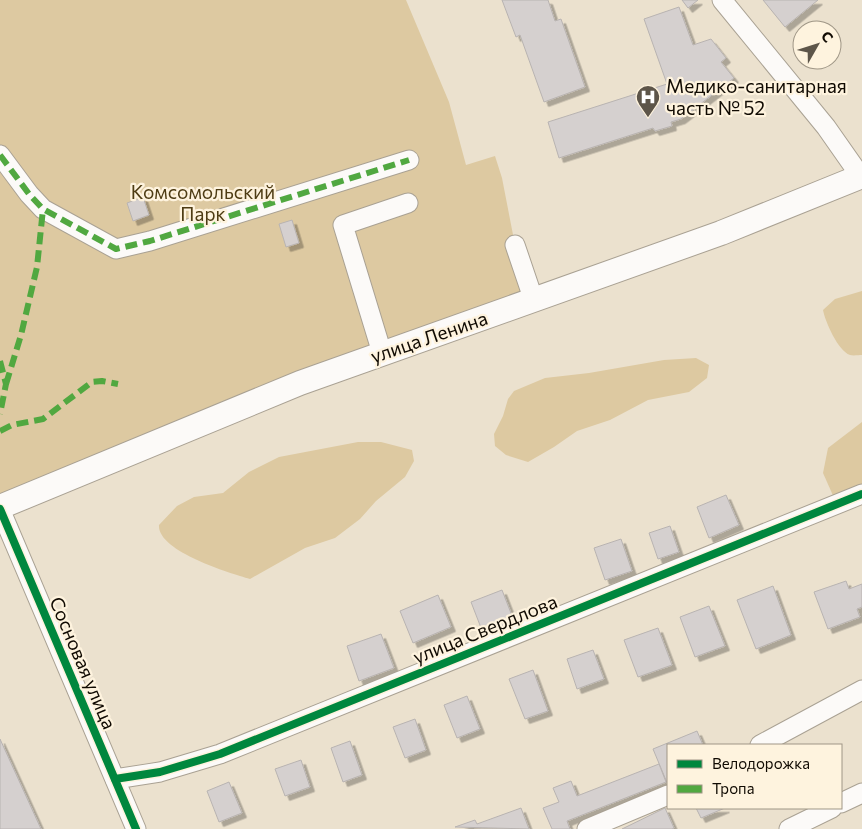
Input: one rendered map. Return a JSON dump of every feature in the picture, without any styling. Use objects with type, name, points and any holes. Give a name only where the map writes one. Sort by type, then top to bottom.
[{"type":"main road","name":"улица Ленина","points":[[0,508],[300,382],[534,301],[721,233],[862,176]]},
{"type":"street","points":[[722,0],[826,128],[862,176]]},
{"type":"street","points":[[0,155],[29,194],[43,209],[116,249],[169,235],[409,160]]},
{"type":"street","points":[[382,353],[343,225],[408,203]]},
{"type":"street","points":[[515,245],[534,301]]},
{"type":"street","name":"улица Свердлова","points":[[115,779],[160,772],[220,754],[862,494]]},
{"type":"street","name":"Сосновая улица","points":[[0,508],[136,829]]},
{"type":"street","points":[[762,744],[862,690]]},
{"type":"street","points":[[842,803],[862,793]]},
{"type":"street","points":[[587,829],[667,795]]},
{"type":"street","points":[[789,829],[830,809]]},
{"type":"green space","name":"Комсомольский Парк","points":[[0,0],[406,0],[449,102],[466,165],[495,156],[502,178],[515,245],[534,301],[0,507]]},
{"type":"green space","points":[[862,291],[862,355],[851,355],[845,352],[837,342],[829,328],[823,310],[835,299]]},
{"type":"green space","points":[[696,358],[709,365],[707,378],[689,392],[648,400],[610,420],[577,431],[528,462],[506,455],[495,446],[494,434],[503,416],[508,399],[514,391],[545,378],[589,373],[664,360]]},
{"type":"green space","points":[[862,422],[862,502],[835,500],[823,473],[828,448]]},
{"type":"green space","points":[[358,442],[381,442],[412,450],[414,461],[405,477],[376,501],[360,519],[335,538],[305,548],[250,579],[196,560],[169,544],[161,535],[159,525],[177,506],[194,497],[223,493],[249,472],[279,457]]},
{"type":"building","points":[[502,0],[548,0],[555,21],[561,19],[585,87],[544,102],[520,35],[516,37]]},
{"type":"building","points":[[682,0],[698,0],[688,8]]},
{"type":"building","points":[[763,0],[818,0],[792,20],[785,27]]},
{"type":"building","points":[[679,7],[693,45],[711,39],[726,58],[721,62],[734,78],[681,119],[671,122],[672,126],[655,131],[653,128],[559,158],[548,122],[667,84],[644,19]]},
{"type":"building","points":[[143,197],[149,215],[133,221],[127,203]]},
{"type":"building","points":[[292,220],[299,243],[286,247],[279,224]]},
{"type":"building","points":[[726,495],[739,525],[709,538],[697,507]]},
{"type":"building","points":[[670,526],[679,552],[658,559],[649,533]]},
{"type":"building","points":[[621,539],[632,571],[605,580],[594,548]]},
{"type":"building","points":[[846,581],[849,589],[862,584],[862,607],[857,609],[860,617],[828,629],[814,592]]},
{"type":"building","points":[[773,586],[791,635],[756,649],[737,600]]},
{"type":"building","points":[[502,590],[514,621],[483,633],[471,602]]},
{"type":"building","points":[[438,595],[451,627],[413,643],[400,611]]},
{"type":"building","points":[[709,606],[725,646],[695,657],[680,617]]},
{"type":"building","points":[[658,628],[672,665],[638,677],[624,640]]},
{"type":"building","points":[[381,634],[394,668],[359,681],[347,646]]},
{"type":"building","points":[[593,650],[604,679],[577,689],[567,659]]},
{"type":"building","points":[[533,670],[548,711],[525,719],[509,679]]},
{"type":"building","points":[[467,696],[480,729],[457,738],[444,705]]},
{"type":"building","points":[[415,719],[426,750],[405,758],[393,727]]},
{"type":"building","points":[[697,731],[703,744],[667,744],[667,783],[653,749]]},
{"type":"building","points":[[0,739],[41,829],[0,829]]},
{"type":"building","points":[[350,741],[362,775],[343,782],[331,748]]},
{"type":"building","points":[[301,760],[310,787],[285,796],[275,769]]},
{"type":"building","points":[[659,764],[666,782],[567,821],[570,829],[552,829],[543,808],[559,802],[553,788],[571,781],[577,796]]},
{"type":"building","points":[[229,782],[242,813],[219,822],[207,791]]},
{"type":"building","points":[[521,808],[529,829],[455,827],[475,820],[477,824]]},
{"type":"building","points":[[665,808],[674,828],[672,829],[622,829]]},
{"type":"building","points":[[696,809],[723,809],[701,818]]},
{"type":"marked path","points":[[0,155],[29,194],[43,209],[116,249],[150,241],[409,160]]},
{"type":"marked path","points":[[6,384],[21,335],[37,267],[43,209]]},
{"type":"marked path","points":[[0,361],[6,384],[0,414]]},
{"type":"marked path","points":[[0,431],[12,425],[43,419],[92,382],[102,381],[118,384]]},
{"type":"cycle path","points":[[115,779],[160,772],[220,754],[862,494]]},
{"type":"cycle path","points":[[0,509],[136,829]]},
{"type":"place","name":"Медико-санитарная часть № 52","points":[[648,118]]}]
